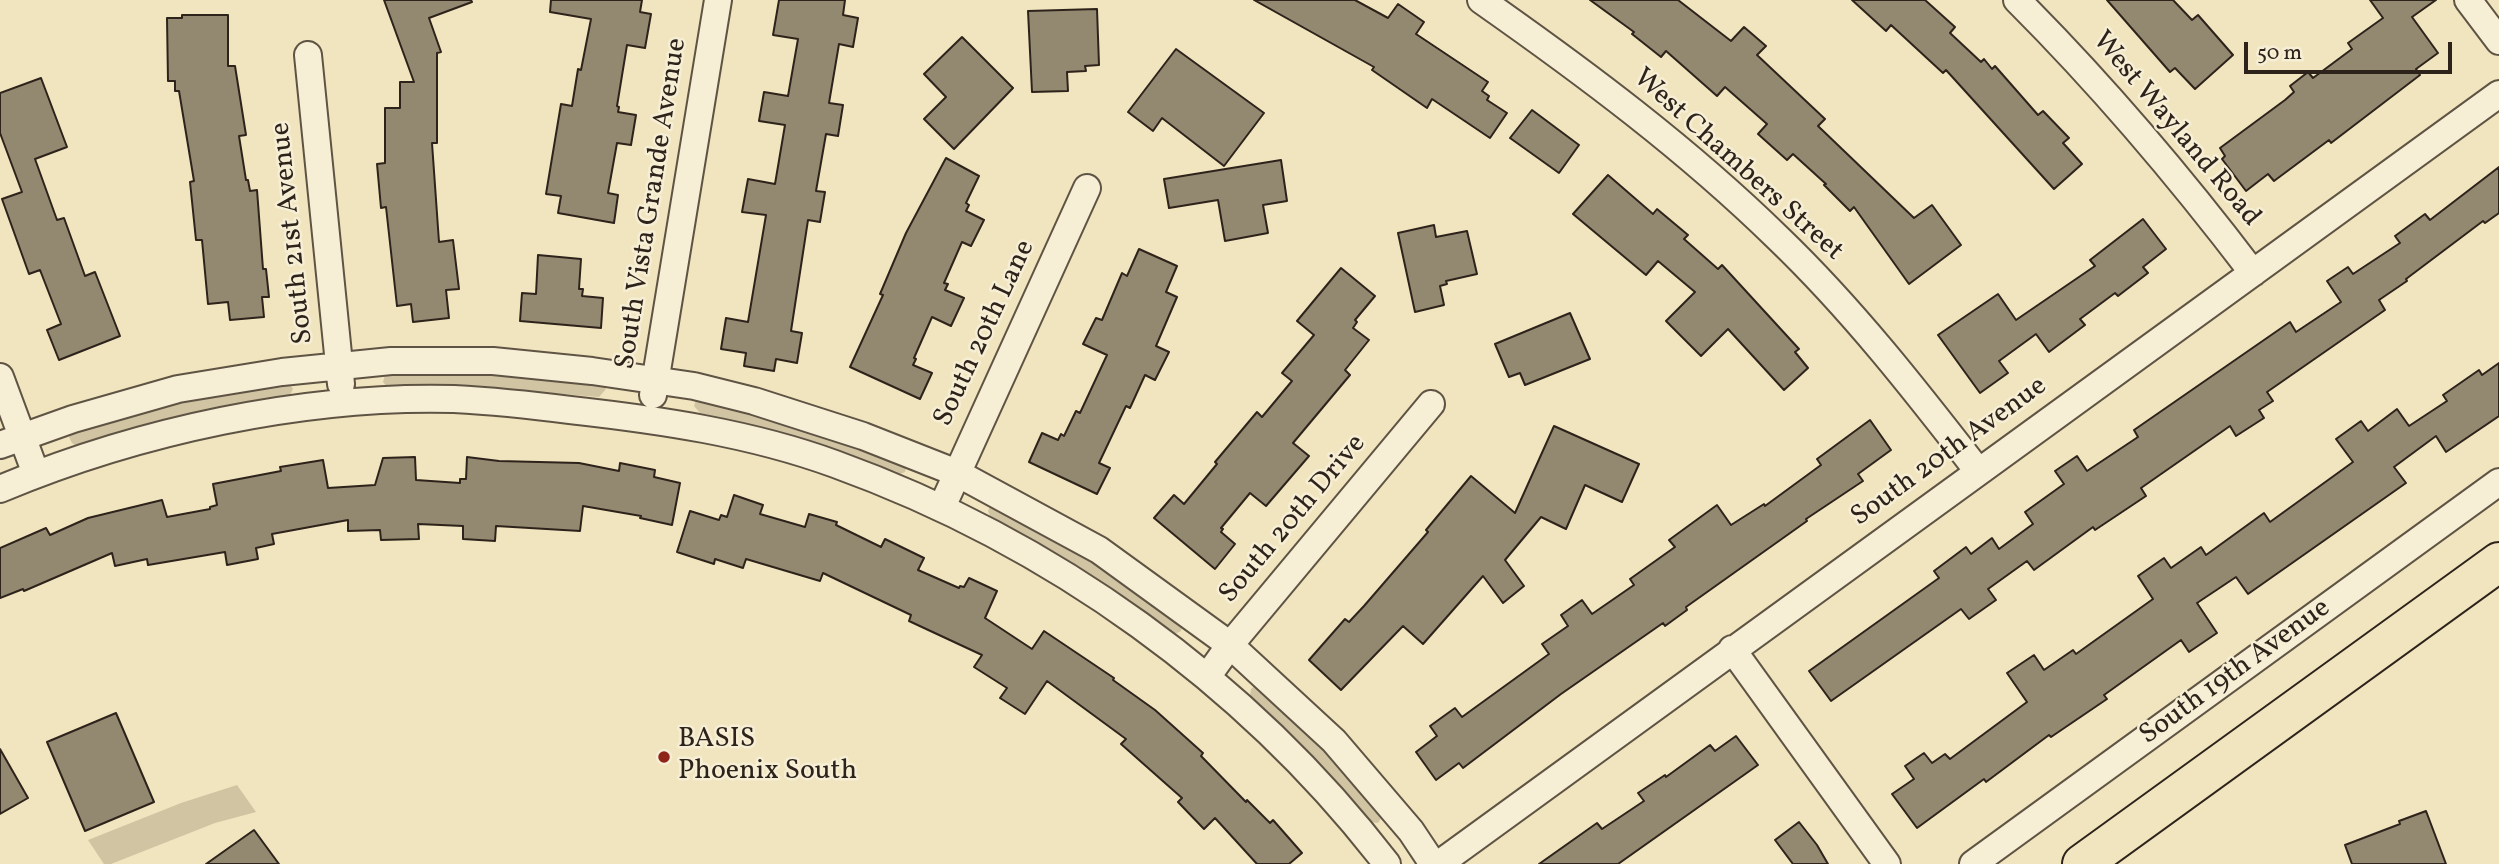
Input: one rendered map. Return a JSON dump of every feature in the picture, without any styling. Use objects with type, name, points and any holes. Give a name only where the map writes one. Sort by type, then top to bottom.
[{"type":"main road","points":[[2082,864],[2499,562]]},
{"type":"street","name":"South Vista Grande Avenue","points":[[649,418],[718,0]]},
{"type":"street","name":"West Chambers Street","points":[[1481,0],[1609,93],[1688,157],[1779,239],[1896,367],[1978,471]]},
{"type":"street","name":"West Wayland Road","points":[[2017,0],[2073,57],[2152,146],[2253,273]]},
{"type":"street","points":[[2468,0],[2499,41]]},
{"type":"street","name":"South 21st Avenue","points":[[308,55],[343,405]]},
{"type":"street","name":"South 20th Avenue","points":[[1439,864],[2499,94]]},
{"type":"street","name":"South 20th Lane","points":[[942,507],[1087,188]]},
{"type":"street","points":[[11,441],[86,415],[178,389],[282,372],[391,361],[470,360],[656,379],[754,401],[863,436],[957,473],[1098,550],[1230,645],[1334,741],[1402,820],[1433,864]]},
{"type":"street","points":[[0,377],[11,441],[36,474]]},
{"type":"street","points":[[0,489],[36,474],[153,437],[225,421],[343,405],[454,399],[649,418],[739,436],[833,463],[942,507],[1008,541],[1080,584],[1207,677],[1250,714],[1313,779],[1387,864]]},
{"type":"street","name":"South 20th Drive","points":[[1207,677],[1230,645],[1431,404]]},
{"type":"street","name":"South 19th Avenue","points":[[1973,864],[2499,482]]},
{"type":"street","points":[[1732,649],[1887,864]]},
{"type":"shaded area","points":[[452,371],[601,381],[606,389],[599,397],[489,388],[387,387],[383,382],[385,375],[390,372]]},
{"type":"shaded area","points":[[289,383],[293,389],[289,397],[134,429],[77,446],[69,437],[74,431],[185,400]]},
{"type":"shaded area","points":[[696,400],[815,427],[907,465],[905,472],[898,475],[787,436],[700,413],[694,406]]},
{"type":"shaded area","points":[[991,504],[1127,580],[1183,624],[1181,631],[1175,634],[1072,563],[990,516],[988,511]]},
{"type":"shaded area","points":[[1256,685],[1323,746],[1382,817],[1378,823],[1369,822],[1323,769],[1250,697],[1251,689]]},
{"type":"shaded area","points":[[237,785],[256,812],[215,823],[111,864],[104,864],[88,840],[181,803]]},
{"type":"building","points":[[384,0],[472,2],[429,18],[441,52],[437,53],[437,143],[432,143],[439,242],[453,240],[459,289],[446,290],[449,318],[413,322],[411,304],[397,306],[386,207],[381,208],[377,164],[385,163],[385,108],[400,108],[400,82],[414,82]]},
{"type":"building","points":[[551,0],[642,0],[640,12],[651,14],[645,48],[627,45],[617,106],[618,112],[636,115],[631,145],[617,143],[608,193],[618,195],[614,223],[558,213],[561,196],[546,194],[561,104],[572,106],[591,19],[550,12]]},
{"type":"building","points":[[779,0],[845,0],[843,15],[858,18],[853,47],[839,44],[829,103],[843,105],[838,136],[826,134],[816,191],[825,192],[820,222],[808,220],[791,331],[802,333],[797,363],[776,359],[774,371],[744,366],[746,353],[721,349],[726,318],[748,322],[766,215],[742,212],[748,179],[775,184],[785,125],[759,121],[764,92],[788,96],[798,39],[773,35]]},
{"type":"building","points":[[1254,0],[1355,0],[1388,18],[1398,4],[1424,22],[1416,34],[1488,82],[1482,91],[1489,96],[1487,100],[1507,113],[1490,138],[1432,99],[1427,108],[1372,70],[1374,67]]},
{"type":"building","points":[[1590,0],[1678,0],[1731,41],[1744,27],[1766,46],[1757,55],[1825,119],[1818,126],[1914,218],[1932,205],[1961,245],[1909,284],[1854,207],[1850,211],[1824,185],[1826,184],[1793,154],[1787,160],[1758,134],[1767,124],[1725,87],[1717,96],[1666,51],[1661,57],[1632,34],[1634,32]]},
{"type":"building","points":[[1852,0],[1925,0],[1955,27],[1950,33],[1981,62],[1984,59],[1992,69],[1995,66],[2038,115],[2043,111],[2069,138],[2063,143],[2082,164],[2054,189],[1946,70],[1943,73],[1891,25],[1886,31]]},
{"type":"building","points":[[2107,0],[2173,0],[2192,20],[2198,15],[2233,55],[2195,89],[2175,68],[2170,72]]},
{"type":"building","points":[[2370,0],[2436,0],[2412,17],[2438,53],[2416,69],[2420,75],[2331,143],[2329,140],[2274,181],[2268,174],[2246,191],[2222,159],[2225,156],[2220,148],[2285,100],[2294,92],[2290,86],[2308,72],[2313,78],[2352,49],[2348,43],[2383,18]]},
{"type":"building","points":[[1097,9],[1099,65],[1085,66],[1086,71],[1067,72],[1068,91],[1032,92],[1028,11]]},
{"type":"building","points":[[182,15],[228,15],[228,66],[235,66],[246,135],[239,136],[246,180],[250,191],[257,190],[263,269],[266,269],[269,297],[262,297],[264,317],[230,320],[228,302],[208,304],[202,240],[196,240],[190,182],[194,181],[179,91],[175,91],[175,81],[168,81],[167,18],[182,18]]},
{"type":"building","points":[[962,37],[1013,88],[954,149],[924,119],[946,97],[924,74]]},
{"type":"building","points":[[1176,49],[1264,113],[1224,166],[1162,118],[1153,131],[1128,112]]},
{"type":"building","points":[[41,78],[67,147],[35,159],[57,220],[64,218],[85,276],[95,272],[120,336],[59,360],[47,330],[61,324],[40,270],[29,274],[2,199],[22,192],[0,133],[0,93]]},
{"type":"building","points":[[1532,110],[1579,145],[1559,173],[1510,138]]},
{"type":"building","points":[[946,158],[979,176],[966,203],[969,205],[966,211],[984,220],[971,246],[962,242],[944,283],[948,284],[945,290],[964,298],[951,326],[932,317],[914,358],[916,359],[913,365],[932,373],[920,399],[850,367],[883,295],[880,294],[906,233]]},
{"type":"building","points":[[1281,160],[1287,201],[1263,205],[1268,233],[1225,241],[1218,200],[1169,208],[1164,179]]},
{"type":"building","points":[[2499,167],[2499,213],[2485,223],[2483,221],[2379,300],[2385,310],[2267,392],[2273,401],[2259,410],[2264,418],[2236,436],[2230,426],[2141,488],[2146,496],[2095,530],[2093,527],[2034,570],[2027,561],[1988,589],[1996,600],[1969,619],[1961,609],[1831,701],[1809,671],[1939,578],[1934,571],[1966,547],[1971,554],[1992,538],[1999,549],[2033,524],[2025,512],[2064,484],[2055,471],[2077,456],[2087,471],[2138,437],[2134,430],[2290,322],[2296,332],[2341,302],[2327,281],[2348,267],[2353,274],[2400,243],[2395,236],[2425,214],[2430,220]]},
{"type":"building","points":[[1608,175],[1653,214],[1657,209],[1688,235],[1684,239],[1718,269],[1722,265],[1799,349],[1795,352],[1808,368],[1784,390],[1728,329],[1701,356],[1666,321],[1695,292],[1658,261],[1646,275],[1573,214]]},
{"type":"building","points":[[2143,219],[2166,249],[2143,267],[2148,273],[2118,296],[2115,293],[2080,319],[2085,325],[2049,352],[2036,334],[1999,361],[2008,373],[1980,393],[1938,335],[1998,294],[2016,320],[2095,266],[2090,260]]},
{"type":"building","points":[[1434,225],[1436,237],[1467,231],[1477,274],[1446,281],[1447,284],[1440,286],[1444,305],[1415,312],[1398,233]]},
{"type":"building","points":[[1139,249],[1177,266],[1166,292],[1177,297],[1156,346],[1169,352],[1155,380],[1145,375],[1130,408],[1126,406],[1099,463],[1110,468],[1097,494],[1029,462],[1042,433],[1058,440],[1061,434],[1064,436],[1076,411],[1080,413],[1107,355],[1083,344],[1096,318],[1102,320],[1122,273],[1127,276]]},
{"type":"building","points":[[538,255],[581,259],[579,289],[583,289],[582,296],[603,298],[601,328],[520,321],[522,293],[536,294]]},
{"type":"building","points":[[1341,268],[1375,296],[1355,320],[1357,322],[1353,328],[1369,340],[1345,370],[1350,375],[1293,443],[1309,456],[1266,506],[1250,493],[1221,528],[1221,532],[1235,544],[1215,569],[1154,518],[1174,495],[1184,504],[1257,412],[1262,417],[1292,381],[1282,373],[1314,335],[1297,321]]},
{"type":"building","points":[[1570,313],[1590,359],[1525,385],[1520,373],[1509,377],[1495,344]]},
{"type":"building","points":[[2499,363],[2499,416],[2446,452],[2436,436],[2394,467],[2406,483],[2248,594],[2236,577],[2197,603],[2217,633],[2189,652],[2181,640],[2104,695],[2107,699],[2051,737],[2049,735],[1986,782],[1984,779],[1917,828],[1892,794],[1914,779],[1905,766],[1924,753],[1932,763],[1945,754],[1950,759],[2027,702],[2007,673],[2034,655],[2044,670],[2073,650],[2076,654],[2153,599],[2138,576],[2164,558],[2171,568],[2201,547],[2206,555],[2264,513],[2270,522],[2353,462],[2336,439],[2361,421],[2368,431],[2397,409],[2409,426],[2447,401],[2443,395],[2479,370],[2482,375]]},
{"type":"building","points":[[1870,420],[1891,450],[1858,474],[1863,481],[1806,519],[1807,521],[1686,607],[1687,610],[1665,626],[1663,623],[1561,694],[1463,768],[1459,763],[1436,780],[1416,752],[1437,736],[1430,726],[1455,708],[1462,717],[1549,654],[1542,644],[1568,626],[1561,615],[1582,600],[1592,614],[1634,585],[1630,579],[1675,547],[1669,540],[1717,505],[1731,525],[1764,504],[1765,506],[1821,465],[1817,459]]},
{"type":"building","points":[[1554,426],[1639,464],[1622,502],[1585,485],[1566,529],[1541,517],[1505,560],[1524,586],[1503,603],[1483,576],[1423,644],[1403,626],[1341,690],[1309,660],[1345,619],[1349,622],[1364,606],[1428,532],[1426,530],[1471,476],[1515,513]]},
{"type":"building","points":[[415,457],[416,480],[460,483],[460,479],[466,479],[467,457],[499,461],[579,463],[619,471],[620,463],[655,470],[654,477],[680,483],[672,525],[640,518],[641,516],[583,506],[580,531],[496,526],[495,541],[463,539],[463,526],[418,524],[419,539],[381,540],[380,530],[348,531],[348,520],[272,534],[274,544],[256,548],[258,559],[227,565],[225,552],[148,565],[147,559],[115,566],[112,553],[24,591],[23,589],[0,598],[0,548],[46,528],[50,535],[88,518],[162,500],[167,517],[210,509],[217,505],[213,484],[281,471],[280,467],[323,460],[328,488],[375,485],[383,458]]},
{"type":"building","points":[[734,495],[763,505],[760,514],[805,527],[809,514],[837,522],[836,525],[881,547],[885,539],[924,558],[918,570],[959,588],[964,587],[969,578],[997,591],[985,618],[1032,649],[1044,631],[1114,678],[1113,680],[1155,710],[1203,753],[1201,756],[1246,802],[1247,800],[1270,823],[1273,820],[1302,853],[1289,864],[1257,864],[1215,818],[1204,829],[1178,802],[1182,798],[1121,744],[1126,739],[1047,681],[1025,714],[1000,698],[1007,688],[974,667],[982,655],[909,621],[911,615],[823,573],[820,581],[746,559],[743,568],[715,559],[714,564],[677,552],[690,511],[719,520],[721,515],[727,517]]},
{"type":"building","points":[[116,713],[154,802],[85,831],[47,742]]},
{"type":"building","points":[[1736,736],[1758,765],[1618,864],[1539,864],[1597,823],[1602,829],[1644,801],[1638,793],[1665,775],[1666,777],[1710,745],[1715,751]]},
{"type":"building","points":[[0,749],[28,798],[0,814]]},
{"type":"building","points":[[2426,811],[2446,864],[2352,864],[2345,845]]},
{"type":"building","points":[[1799,822],[1828,864],[1793,864],[1775,840]]},
{"type":"building","points":[[254,830],[279,864],[206,864]]},
{"type":"place","name":"BASIS Phoenix South","points":[[664,757]]}]
